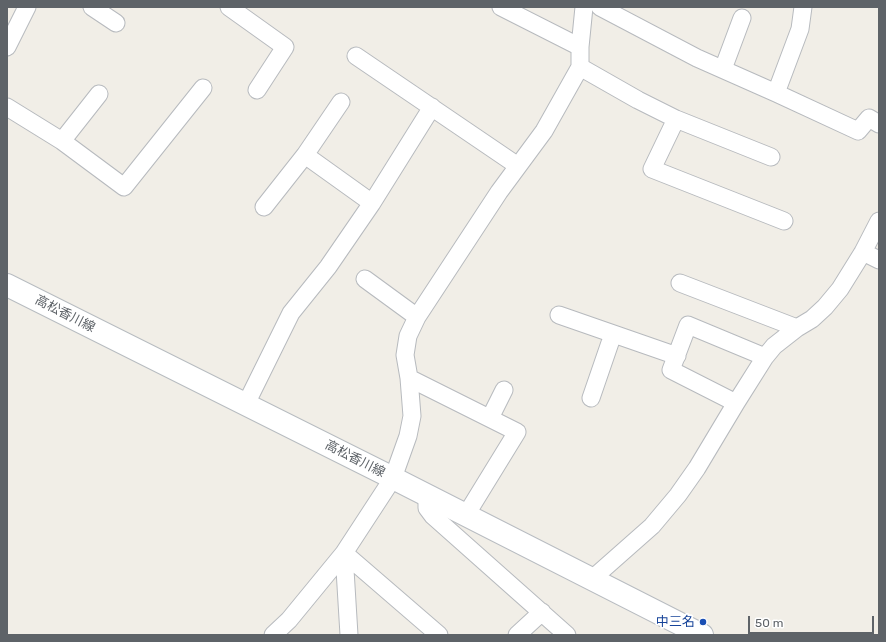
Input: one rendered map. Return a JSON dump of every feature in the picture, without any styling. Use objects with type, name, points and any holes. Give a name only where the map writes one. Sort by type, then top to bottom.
[{"type":"main road","name":"高松香川線","points":[[7,285],[427,495],[702,635]]},
{"type":"street","points":[[7,47],[27,7]]},
{"type":"street","points":[[92,7],[116,22]]},
{"type":"street","points":[[229,7],[285,47],[257,90]]},
{"type":"street","points":[[501,7],[580,47]]},
{"type":"street","points":[[273,635],[289,620],[344,553],[393,478],[408,436],[412,416],[409,378],[405,355],[408,336],[417,317],[499,192],[544,131],[580,67],[580,47],[584,7]]},
{"type":"street","points":[[600,7],[697,58],[858,131],[869,118],[879,124]]},
{"type":"street","points":[[776,93],[800,28],[803,7]]},
{"type":"street","points":[[722,69],[742,18]]},
{"type":"street","points":[[356,56],[518,166]]},
{"type":"street","points":[[580,67],[638,100],[676,119],[771,157]]},
{"type":"street","points":[[7,107],[62,141],[124,187],[203,88]]},
{"type":"street","points":[[62,141],[99,94]]},
{"type":"street","points":[[264,208],[305,156],[341,102]]},
{"type":"street","points":[[246,404],[290,313],[328,267],[372,203],[432,107]]},
{"type":"street","points":[[676,119],[652,169],[784,221]]},
{"type":"street","points":[[305,156],[372,203]]},
{"type":"street","points":[[592,579],[652,526],[678,495],[697,468],[765,357],[774,346],[797,328],[812,319],[825,307],[840,289],[863,252],[879,221]]},
{"type":"street","points":[[863,252],[879,260]]},
{"type":"street","points":[[365,279],[417,317]]},
{"type":"street","points":[[680,283],[797,328]]},
{"type":"street","points":[[559,315],[677,356]]},
{"type":"street","points":[[736,403],[671,370],[688,325],[765,357]]},
{"type":"street","points":[[591,398],[613,334]]},
{"type":"street","points":[[409,378],[517,432],[466,515]]},
{"type":"street","points":[[490,418],[504,390]]},
{"type":"street","points":[[427,495],[427,508],[433,516],[568,635]]},
{"type":"street","points":[[344,553],[349,635]]},
{"type":"street","points":[[344,553],[439,635]]},
{"type":"street","points":[[517,635],[542,612]]},
{"type":"place","name":"中三名","points":[[703,622]]}]
